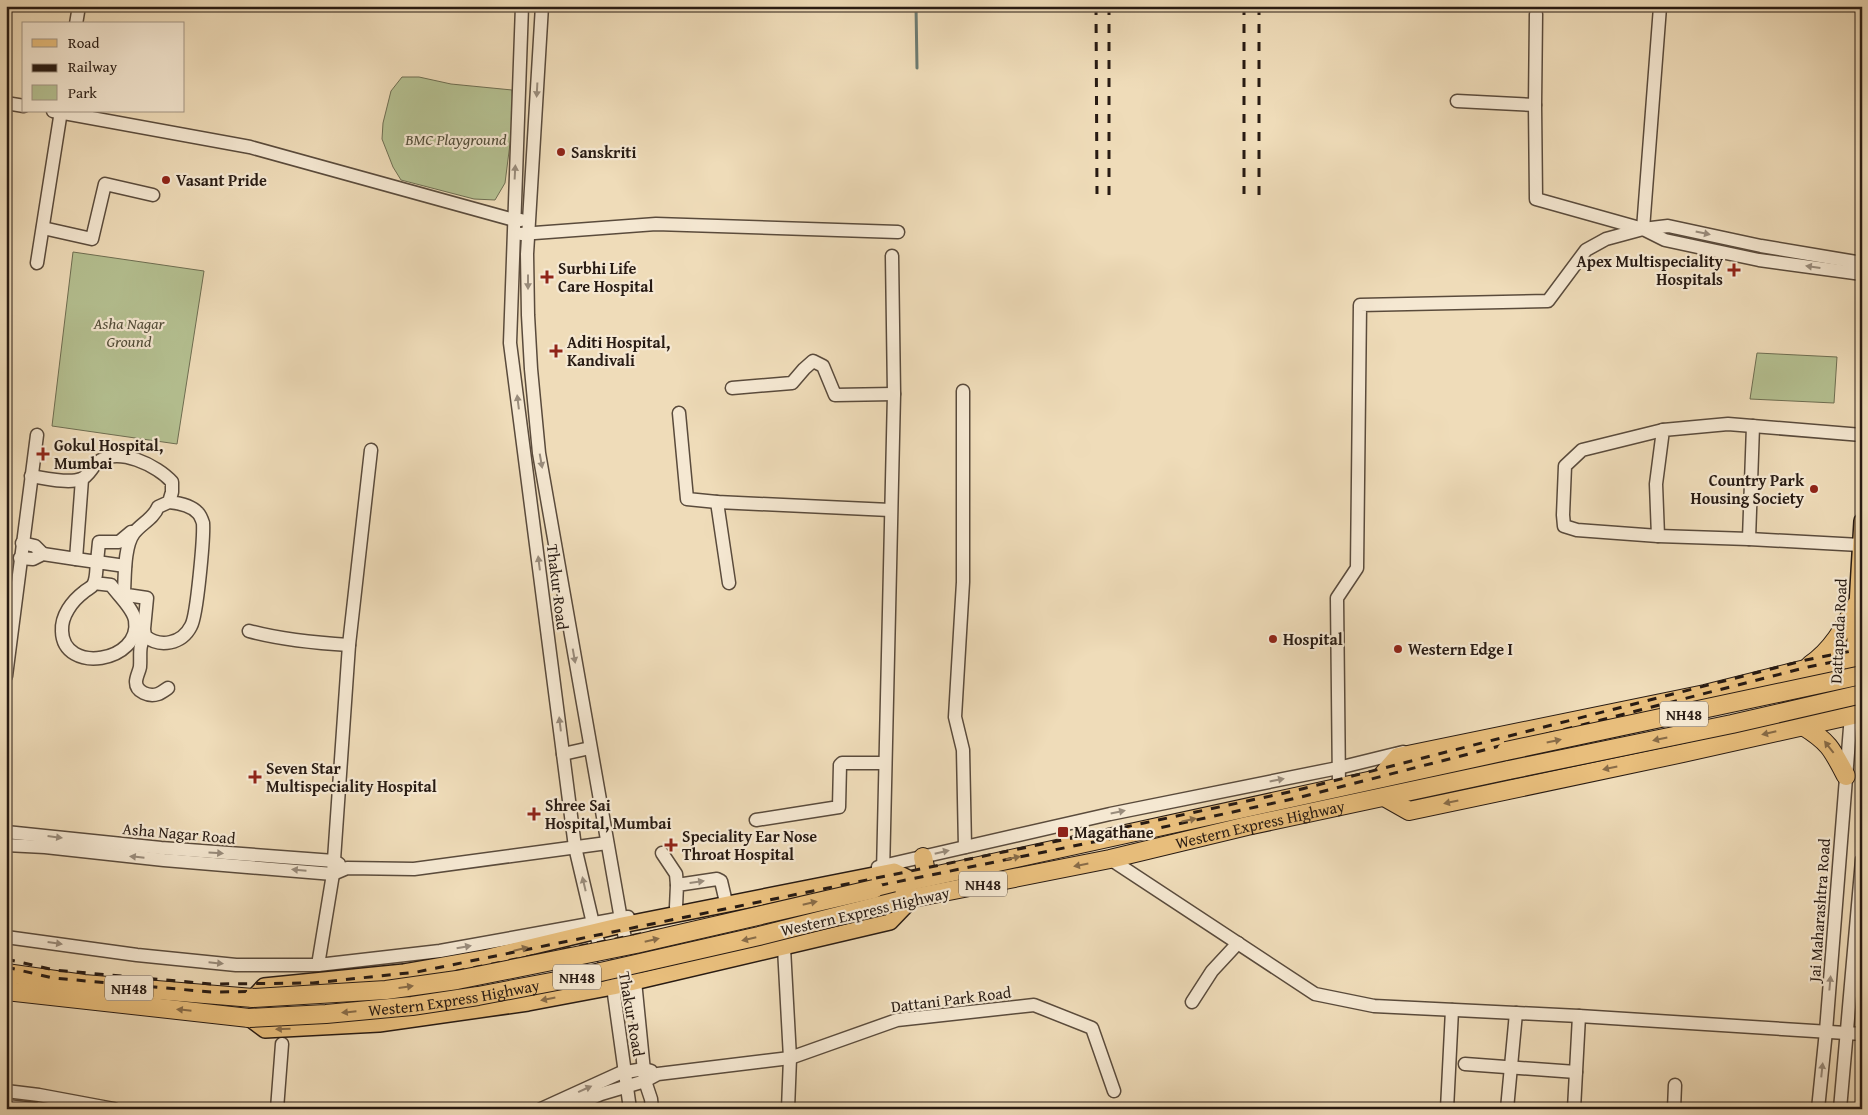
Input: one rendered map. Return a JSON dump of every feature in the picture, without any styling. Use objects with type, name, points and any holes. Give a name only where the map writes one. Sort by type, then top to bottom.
[{"type":"highway","points":[[1800,670],[1823,655],[1841,634],[1856,605]]},
{"type":"highway","points":[[1380,778],[1398,757],[1705,694],[1858,656]]},
{"type":"highway","name":"Western Express Highway","points":[[6,991],[250,1018],[326,1014],[412,1006],[478,996],[583,976],[749,939],[913,889],[1339,787],[1862,675]]},
{"type":"highway","name":"Western Express Highway","points":[[6,973],[84,984],[253,998],[386,990],[457,980],[636,944],[874,889],[913,889],[1110,859],[1247,826],[1732,724],[1862,694]]},
{"type":"highway","points":[[1386,798],[1409,811],[1856,714]]},
{"type":"highway","points":[[1803,726],[1820,736],[1832,750],[1846,776]]},
{"type":"highway","points":[[913,889],[923,857]]},
{"type":"main road","name":"Dattapada Road","points":[[1856,714],[1858,656],[1856,605],[1862,520]]},
{"type":"main road","points":[[250,1018],[265,1030],[379,1024],[528,1003],[613,987],[890,922],[913,889],[894,871],[883,870],[621,922],[484,958],[404,972],[264,986],[253,998]]},
{"type":"street","points":[[76,22],[79,6]]},
{"type":"street","name":"Thakur Road","points":[[522,6],[510,343],[576,847],[594,928],[613,987],[630,1109]]},
{"type":"street","name":"Thakur Road","points":[[542,6],[529,226],[528,315],[539,452],[621,922],[635,981],[645,1075],[652,1109]]},
{"type":"street","points":[[1643,229],[1660,7]]},
{"type":"street","points":[[1536,14],[1536,199],[1643,229],[1665,240],[1759,260],[1862,274]]},
{"type":"street","points":[[520,64],[538,67]]},
{"type":"street","points":[[1457,101],[1535,105]]},
{"type":"street","points":[[6,103],[22,106]]},
{"type":"street","points":[[37,263],[58,112],[250,147],[514,220],[529,226],[656,224],[898,232]]},
{"type":"street","points":[[43,228],[92,239],[105,184],[153,195]]},
{"type":"street","points":[[513,236],[529,226]]},
{"type":"street","points":[[1339,787],[1337,598],[1357,568],[1360,305],[1548,301],[1586,250],[1606,239],[1623,233],[1668,226],[1761,246],[1862,263]]},
{"type":"street","points":[[1677,242],[1680,228]]},
{"type":"street","points":[[1759,260],[1761,246]]},
{"type":"street","points":[[883,870],[894,394],[892,256]]},
{"type":"street","points":[[732,388],[792,383],[813,361],[823,366],[836,395],[894,394]]},
{"type":"street","points":[[963,391],[964,582],[955,717],[963,750],[965,847]]},
{"type":"street","points":[[679,413],[687,498],[717,502],[890,510]]},
{"type":"street","points":[[1860,545],[1658,536],[1577,530],[1564,526],[1564,485],[1565,466],[1582,450],[1663,430],[1728,424],[1862,435]]},
{"type":"street","points":[[1749,539],[1753,426]]},
{"type":"street","points":[[1658,536],[1656,484],[1663,430]]},
{"type":"street","points":[[6,676],[37,435]]},
{"type":"street","points":[[318,965],[333,867],[349,645],[371,450]]},
{"type":"street","points":[[31,476],[71,480],[82,479],[88,475],[97,462],[110,456],[125,456],[157,469],[172,482],[172,492],[164,504],[131,538],[126,566],[125,594],[147,598],[144,630],[146,636],[152,642],[164,643],[178,640],[192,626],[202,546],[203,521],[198,513],[180,503],[164,504],[152,508],[123,540],[119,542],[99,542],[94,583],[82,593],[67,611],[63,621],[63,640],[70,652],[76,656],[97,658],[118,654],[131,640],[135,632],[136,619],[129,607],[111,586],[94,583]]},
{"type":"street","points":[[76,559],[82,479]]},
{"type":"street","points":[[530,498],[546,492]]},
{"type":"street","points":[[717,502],[729,582]]},
{"type":"street","points":[[22,543],[35,546],[43,554]]},
{"type":"street","points":[[20,558],[33,559],[43,554],[126,566]]},
{"type":"street","points":[[249,631],[312,643],[349,645]]},
{"type":"street","points":[[146,636],[140,644],[140,667],[136,684],[142,693],[150,695],[158,694],[168,688]]},
{"type":"street","points":[[621,922],[676,907],[883,870],[923,857],[965,847],[1110,814],[1338,768],[1474,735],[1666,696],[1783,669],[1800,670]]},
{"type":"street","name":"Jai Maharashtra Road","points":[[1818,1109],[1846,776],[1856,714]]},
{"type":"street","points":[[564,754],[590,748]]},
{"type":"street","points":[[756,820],[839,808],[840,765],[842,763],[885,763]]},
{"type":"street","name":"Asha Nagar Road","points":[[6,832],[333,867]]},
{"type":"street","name":"Asha Nagar Road","points":[[6,844],[164,860],[414,869],[607,843]]},
{"type":"street","points":[[662,853],[676,874],[676,907]]},
{"type":"street","points":[[1110,859],[1315,994],[1374,1006],[1579,1016],[1862,1034]]},
{"type":"street","points":[[1840,1109],[1862,860]]},
{"type":"street","points":[[677,885],[721,880],[724,898]]},
{"type":"street","points":[[6,937],[137,955],[236,965],[318,965],[440,951],[594,928]]},
{"type":"street","points":[[1192,1002],[1212,971],[1238,943]]},
{"type":"street","points":[[784,948],[790,1058],[788,1109]]},
{"type":"street","name":"Dattani Park Road","points":[[546,1107],[625,1072],[645,1075],[658,1074],[790,1058],[897,1020],[1034,1005],[1092,1028],[1114,1091]]},
{"type":"street","points":[[1447,1109],[1452,1010]]},
{"type":"street","points":[[1507,1109],[1516,1013]]},
{"type":"street","points":[[1574,1109],[1579,1016]]},
{"type":"street","points":[[277,1109],[282,1044]]},
{"type":"street","points":[[1465,1064],[1576,1072]]},
{"type":"street","points":[[566,1109],[627,1086],[645,1075]]},
{"type":"street","points":[[1674,1109],[1675,1085]]},
{"type":"street","points":[[6,1091],[110,1108]]},
{"type":"street","points":[[38,1109],[39,1095]]},
{"type":"street","points":[[6,1106],[34,1109]]},
{"type":"green space","name":"BMC Playground","points":[[402,77],[419,77],[451,84],[512,90],[513,120],[505,183],[495,200],[474,199],[401,180],[393,167],[382,139],[383,123],[391,91]]},
{"type":"green space","name":"Asha Nagar Ground","points":[[73,252],[204,271],[177,444],[52,426]]},
{"type":"green space","points":[[1757,353],[1837,357],[1834,403],[1750,399]]},
{"type":"waterway","points":[[916,6],[917,68]]},
{"type":"railway","points":[[1096,6],[1097,194]]},
{"type":"railway","points":[[1109,6],[1109,196]]},
{"type":"railway","points":[[1244,6],[1244,194]]},
{"type":"railway","points":[[1259,6],[1259,198]]},
{"type":"railway","points":[[6,959],[54,970],[211,984],[313,983],[417,972],[1294,791],[1806,660],[1862,649]]},
{"type":"railway","points":[[367,985],[418,979],[1118,837],[1297,798],[1833,662]]},
{"type":"railway","points":[[6,967],[53,978],[211,992],[289,991]]},
{"type":"place","name":"Sanskriti","points":[[561,152]]},
{"type":"place","name":"Vasant Pride","points":[[166,180]]},
{"type":"place","name":"Apex Multispeciality Hospitals","points":[[1734,270]]},
{"type":"place","name":"Surbhi Life Care Hospital","points":[[547,277]]},
{"type":"place","name":"Aditi Hospital, Kandivali","points":[[556,351]]},
{"type":"place","name":"Gokul Hospital, Mumbai","points":[[43,454]]},
{"type":"place","name":"Country Park Housing Society","points":[[1814,489]]},
{"type":"place","name":"Hospital","points":[[1273,639]]},
{"type":"place","name":"Western Edge I","points":[[1398,649]]},
{"type":"place","name":"Seven Star Multispeciality Hospital","points":[[255,777]]},
{"type":"place","name":"Shree Sai Hospital, Mumbai","points":[[534,814]]},
{"type":"place","name":"Magathane","points":[[1063,832]]},
{"type":"place","name":"Speciality Ear Nose Throat Hospital","points":[[671,845]]}]
